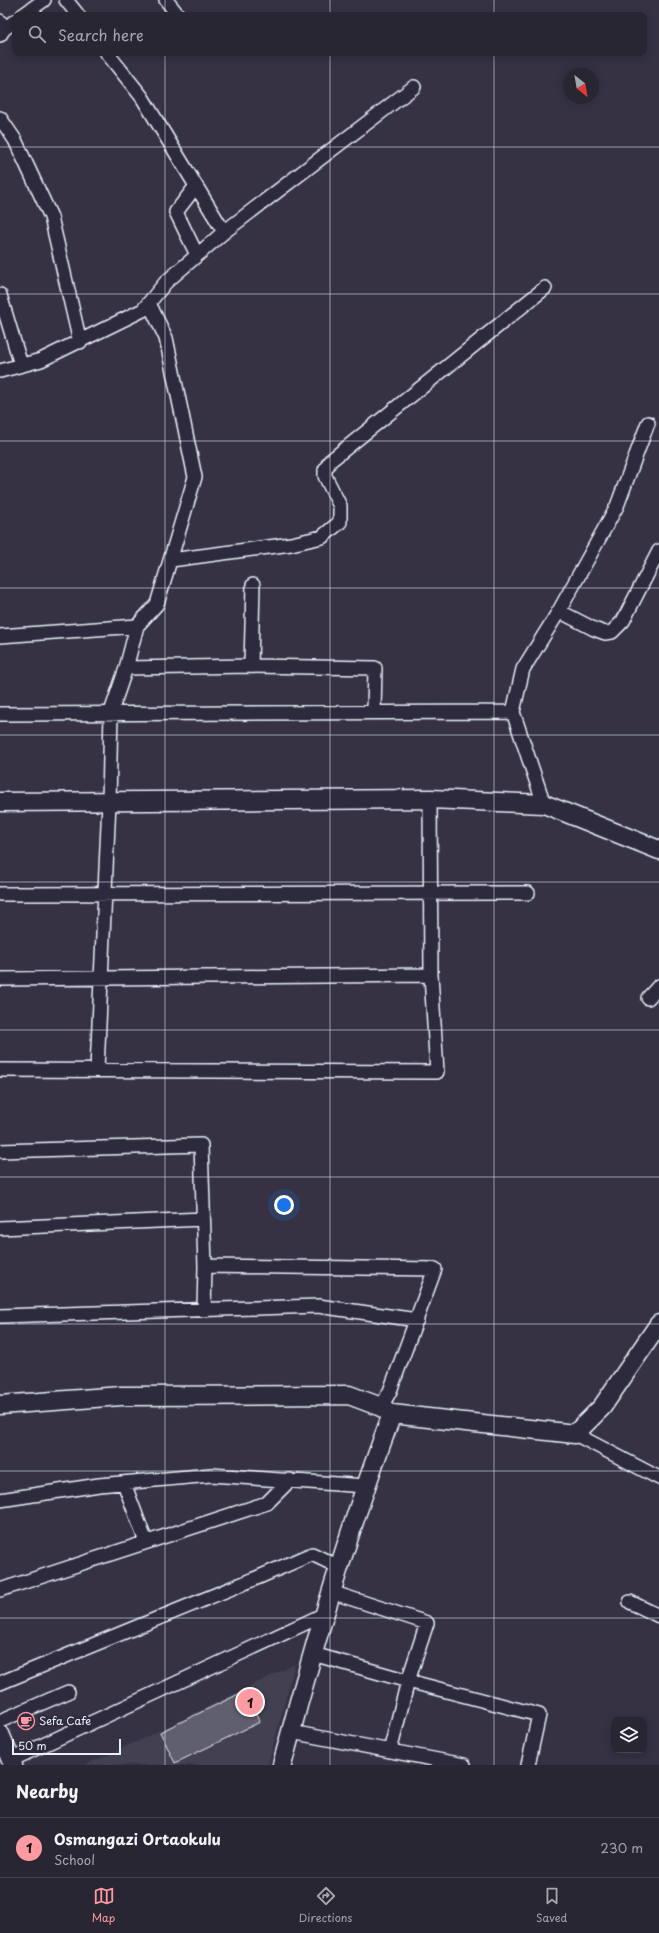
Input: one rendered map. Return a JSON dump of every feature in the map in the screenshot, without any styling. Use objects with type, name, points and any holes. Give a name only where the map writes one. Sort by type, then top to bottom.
[{"type":"street","points":[[27,12],[44,0]]},
{"type":"street","points":[[66,0],[76,12]]},
{"type":"street","points":[[166,0],[176,12]]},
{"type":"street","points":[[1,28],[12,22]]},
{"type":"street","points":[[109,56],[142,97],[224,232]]},
{"type":"street","points":[[0,370],[42,360],[143,310],[166,282],[224,232],[414,87]]},
{"type":"street","points":[[0,118],[16,140],[51,217],[80,342]]},
{"type":"street","points":[[196,186],[176,212],[197,255]]},
{"type":"street","points":[[171,560],[291,544],[322,537],[340,522],[340,506],[326,476],[325,470],[330,462],[545,288]]},
{"type":"street","points":[[0,295],[21,365]]},
{"type":"street","points":[[97,1069],[109,802],[111,712],[126,668],[136,626],[157,604],[196,477],[166,338],[149,303]]},
{"type":"street","points":[[544,804],[513,712],[523,669],[559,610],[617,506],[648,423]]},
{"type":"street","points":[[559,610],[594,629],[605,633],[612,632],[623,620],[659,551]]},
{"type":"street","points":[[252,666],[253,585]]},
{"type":"street","points":[[0,636],[136,626]]},
{"type":"street","points":[[126,668],[252,666],[375,668],[374,711]]},
{"type":"street","points":[[0,714],[111,712],[513,712]]},
{"type":"street","points":[[0,1070],[97,1069],[437,1072],[431,975],[430,799]]},
{"type":"street","points":[[0,802],[430,799],[544,804],[659,850]]},
{"type":"street","points":[[0,894],[528,893]]},
{"type":"street","points":[[0,980],[431,975]]},
{"type":"street","points":[[648,998],[659,986]]},
{"type":"street","points":[[0,1151],[201,1146],[205,1266],[204,1310]]},
{"type":"street","points":[[0,1228],[203,1219]]},
{"type":"street","points":[[205,1266],[435,1269],[390,1391],[365,1486],[331,1592],[282,1765]]},
{"type":"street","points":[[0,1316],[318,1306],[417,1320]]},
{"type":"street","points":[[575,1434],[602,1407],[659,1324]]},
{"type":"street","points":[[0,1405],[121,1396],[349,1395],[386,1410],[575,1434],[659,1478]]},
{"type":"street","points":[[0,1500],[99,1485],[211,1475],[365,1486]]},
{"type":"street","points":[[0,1590],[267,1503],[290,1480]]},
{"type":"street","points":[[124,1483],[146,1542]]},
{"type":"street","points":[[0,1683],[312,1554],[339,1567]]},
{"type":"street","points":[[331,1592],[426,1623],[408,1681],[390,1750]]},
{"type":"street","points":[[630,1602],[659,1616]]},
{"type":"street","points":[[0,1734],[12,1763],[325,1614]]},
{"type":"street","points":[[313,1654],[408,1681],[539,1715],[528,1765]]},
{"type":"street","points":[[0,1721],[68,1692]]},
{"type":"street","points":[[291,1732],[464,1765]]},
{"type":"shaded area","points":[[295,1664],[268,1765],[85,1765],[138,1741]]},
{"type":"building","points":[[245,1691],[260,1722],[175,1763],[160,1732]]},
{"type":"place","name":"Osmangazi Ortaokulu","points":[[250,1702]]},
{"type":"place","name":"Sefa Cafe","points":[[26,1721]]}]
